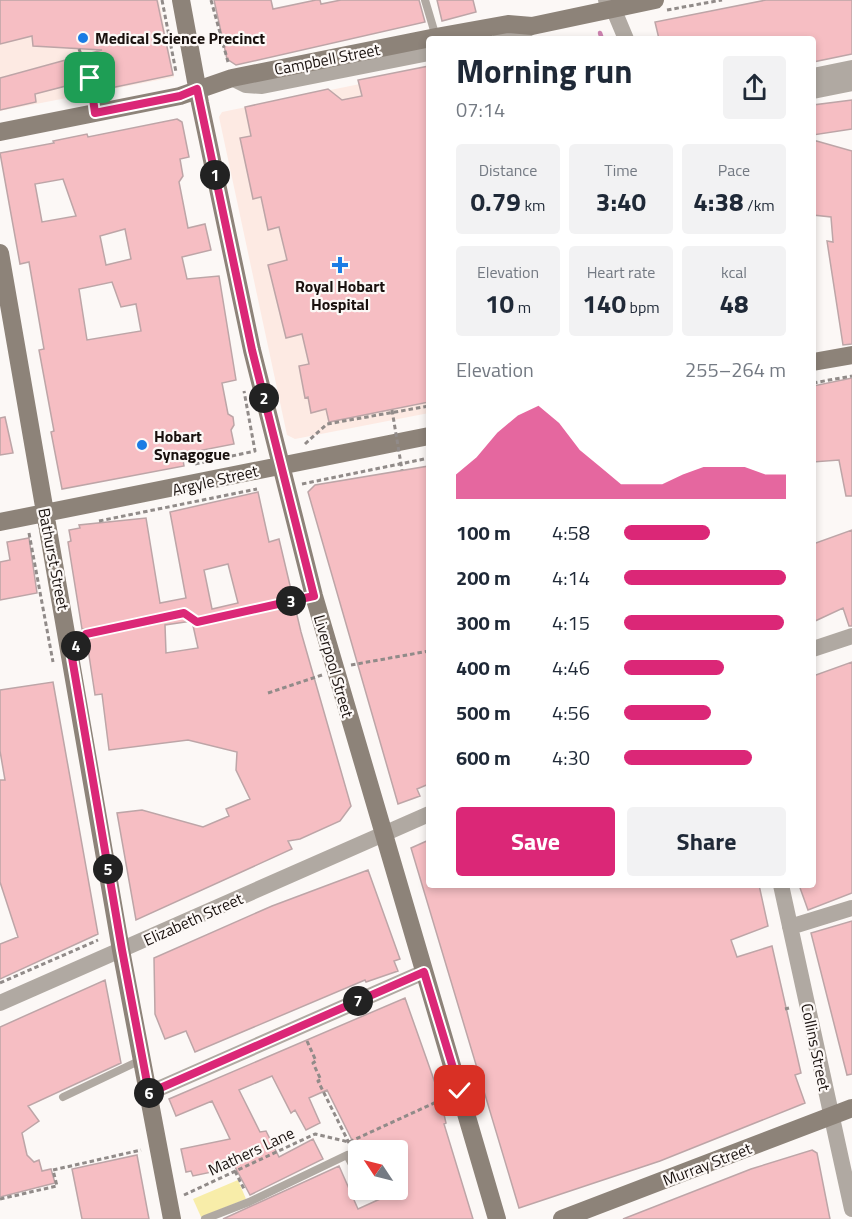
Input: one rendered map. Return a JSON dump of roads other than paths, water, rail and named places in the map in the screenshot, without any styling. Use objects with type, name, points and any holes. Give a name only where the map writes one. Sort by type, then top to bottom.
[{"type":"main road","name":"Liverpool Street","points":[[181,0],[188,93],[280,465],[335,670],[385,833],[497,1219]]},
{"type":"main road","name":"Campbell Street","points":[[465,36],[508,24],[532,26],[609,4],[655,0]]},
{"type":"main road","name":"Campbell Street","points":[[0,132],[188,93],[232,78],[426,46]]},
{"type":"main road","name":"Bathurst Street","points":[[0,253],[122,950],[144,1058],[172,1219]]},
{"type":"main road","points":[[816,361],[852,355]]},
{"type":"main road","name":"Argyle Street","points":[[0,522],[426,437]]},
{"type":"main road","name":"Murray Street","points":[[562,1219],[590,1214],[852,1108]]},
{"type":"street","points":[[609,4],[625,36]]},
{"type":"street","points":[[512,36],[522,33],[532,26]]},
{"type":"street","points":[[816,75],[852,68]]},
{"type":"street","points":[[816,90],[852,83]]},
{"type":"street","points":[[816,648],[852,636]]},
{"type":"street","name":"Elizabeth Street","points":[[0,1003],[426,815]]},
{"type":"street","name":"Collins Street","points":[[782,888],[852,1209]]},
{"type":"street","points":[[790,927],[852,908]]},
{"type":"street","points":[[149,1093],[424,972]]},
{"type":"lane","points":[[425,0],[431,36]]},
{"type":"lane","points":[[63,1097],[144,1058]]},
{"type":"lane","points":[[205,1219],[250,1201],[347,1155],[348,1157]]},
{"type":"place","name":"Medical Science Precinct","points":[[83,38]]},
{"type":"place","name":"Royal Hobart Hospital","points":[[340,265]]},
{"type":"place","name":"Hobart Synagogue","points":[[142,445]]}]
